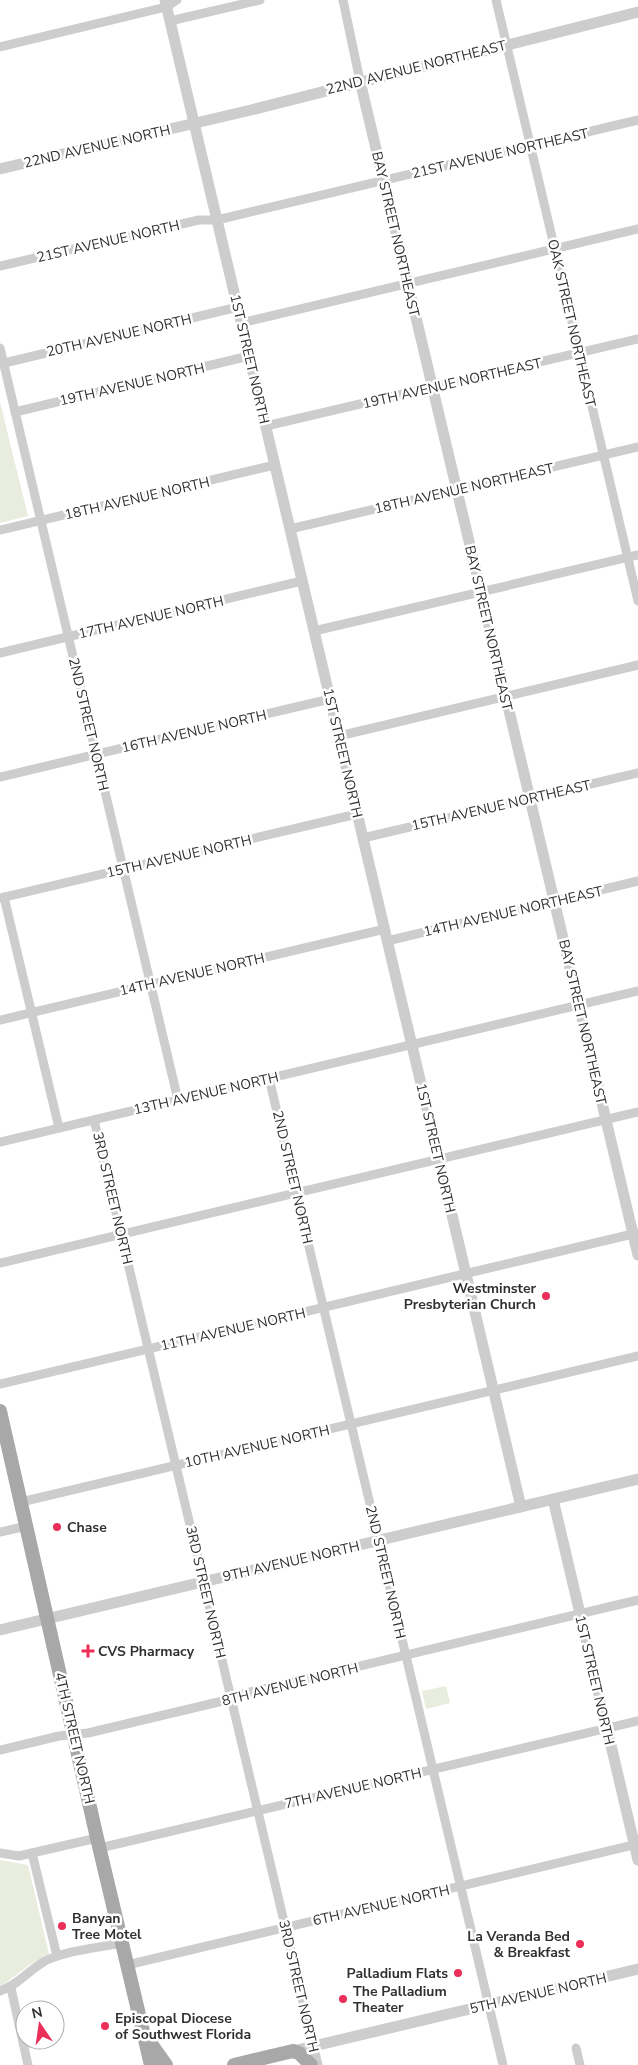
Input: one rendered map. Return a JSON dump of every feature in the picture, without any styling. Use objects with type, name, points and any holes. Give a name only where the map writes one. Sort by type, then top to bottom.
[{"type":"main road","name":"4TH STREET NORTH","points":[[0,1411],[4,1446],[27,1526],[98,1843],[151,2065]]},
{"type":"main road","points":[[143,2030],[166,2065]]},
{"type":"main road","name":"5TH AVENUE NORTH","points":[[234,2065],[293,2051]]},
{"type":"main road","name":"3RD STREET NORTH","points":[[293,2051],[299,2053],[311,2065]]},
{"type":"street","points":[[0,46],[177,0]]},
{"type":"street","points":[[170,21],[260,0]]},
{"type":"street","name":"BAY STREET NORTHEAST","points":[[343,0],[360,81],[554,901],[606,1119],[636,1234],[638,1255]]},
{"type":"street","name":"OAK STREET NORTHEAST","points":[[496,0],[638,601]]},
{"type":"street","name":"1ST STREET NORTH","points":[[166,4],[521,1507]]},
{"type":"street","name":"22ND AVENUE NORTHEAST","points":[[194,123],[638,12]]},
{"type":"street","name":"21ST AVENUE NORTHEAST","points":[[217,220],[638,120]]},
{"type":"street","name":"22ND AVENUE NORTH","points":[[0,169],[194,123]]},
{"type":"street","name":"21ST AVENUE NORTH","points":[[0,266],[199,220],[217,220]]},
{"type":"street","points":[[241,323],[638,229]]},
{"type":"street","name":"20TH AVENUE NORTH","points":[[2,363],[238,307]]},
{"type":"street","name":"19TH AVENUE NORTHEAST","points":[[266,426],[638,339]]},
{"type":"street","name":"2ND STREET NORTH","points":[[0,348],[2,363],[178,1100]]},
{"type":"street","name":"19TH AVENUE NORTH","points":[[15,412],[249,356]]},
{"type":"street","name":"18TH AVENUE NORTHEAST","points":[[290,530],[638,447]]},
{"type":"street","name":"18TH AVENUE NORTH","points":[[0,530],[275,465]]},
{"type":"street","points":[[314,631],[638,555]]},
{"type":"street","name":"17TH AVENUE NORTH","points":[[0,653],[302,581]]},
{"type":"street","points":[[339,736],[638,665]]},
{"type":"street","name":"16TH AVENUE NORTH","points":[[0,778],[330,699]]},
{"type":"street","name":"15TH AVENUE NORTHEAST","points":[[363,838],[638,773]]},
{"type":"street","name":"15TH AVENUE NORTH","points":[[2,898],[357,814]]},
{"type":"street","name":"14TH AVENUE NORTHEAST","points":[[387,940],[638,881]]},
{"type":"street","points":[[2,898],[58,1128]]},
{"type":"street","name":"14TH AVENUE NORTH","points":[[0,1020],[384,929]]},
{"type":"street","name":"13TH AVENUE NORTH","points":[[0,1142],[638,991]]},
{"type":"street","name":"2ND STREET NORTH","points":[[269,1078],[503,2065]]},
{"type":"street","points":[[0,1263],[638,1112]]},
{"type":"street","name":"3RD STREET NORTH","points":[[94,1120],[318,2065]]},
{"type":"street","name":"11TH AVENUE NORTH","points":[[0,1384],[636,1234]]},
{"type":"street","name":"10TH AVENUE NORTH","points":[[21,1502],[638,1356]]},
{"type":"street","name":"9TH AVENUE NORTH","points":[[0,1630],[638,1479]]},
{"type":"street","name":"1ST STREET NORTH","points":[[552,1500],[636,1844],[638,1860]]},
{"type":"street","points":[[0,1532],[27,1526]]},
{"type":"street","name":"8TH AVENUE NORTH","points":[[0,1750],[97,1731],[231,1699],[242,1694],[638,1600]]},
{"type":"street","name":"7TH AVENUE NORTH","points":[[0,1853],[19,1856],[98,1843],[258,1811],[638,1721]]},
{"type":"street","name":"6TH AVENUE NORTH","points":[[127,1965],[636,1844]]},
{"type":"street","points":[[32,1853],[57,1956]]},
{"type":"street","points":[[0,1991],[11,1988],[34,1968],[57,1956],[122,1943]]},
{"type":"street","name":"5TH AVENUE NORTH","points":[[293,2051],[638,1969]]},
{"type":"street","points":[[11,1988],[28,2065]]},
{"type":"street","points":[[576,2048],[580,2065]]},
{"type":"shaded area","points":[[0,402],[28,516],[0,523]]},
{"type":"shaded area","points":[[446,1686],[450,1703],[426,1709],[422,1691]]},
{"type":"shaded area","points":[[0,1860],[28,1865],[49,1954],[32,1963],[0,1987]]},
{"type":"place","name":"Westminster Presbyterian Church","points":[[546,1296]]},
{"type":"place","name":"Chase","points":[[57,1527]]},
{"type":"place","name":"CVS Pharmacy","points":[[88,1651]]},
{"type":"place","name":"Banyan Tree Motel","points":[[62,1926]]},
{"type":"place","name":"La Veranda Bed & Breakfast","points":[[580,1944]]},
{"type":"place","name":"Palladium Flats","points":[[458,1973]]},
{"type":"place","name":"The Palladium Theater","points":[[343,1999]]},
{"type":"place","name":"Episcopal Diocese of Southwest Florida","points":[[105,2026]]}]
